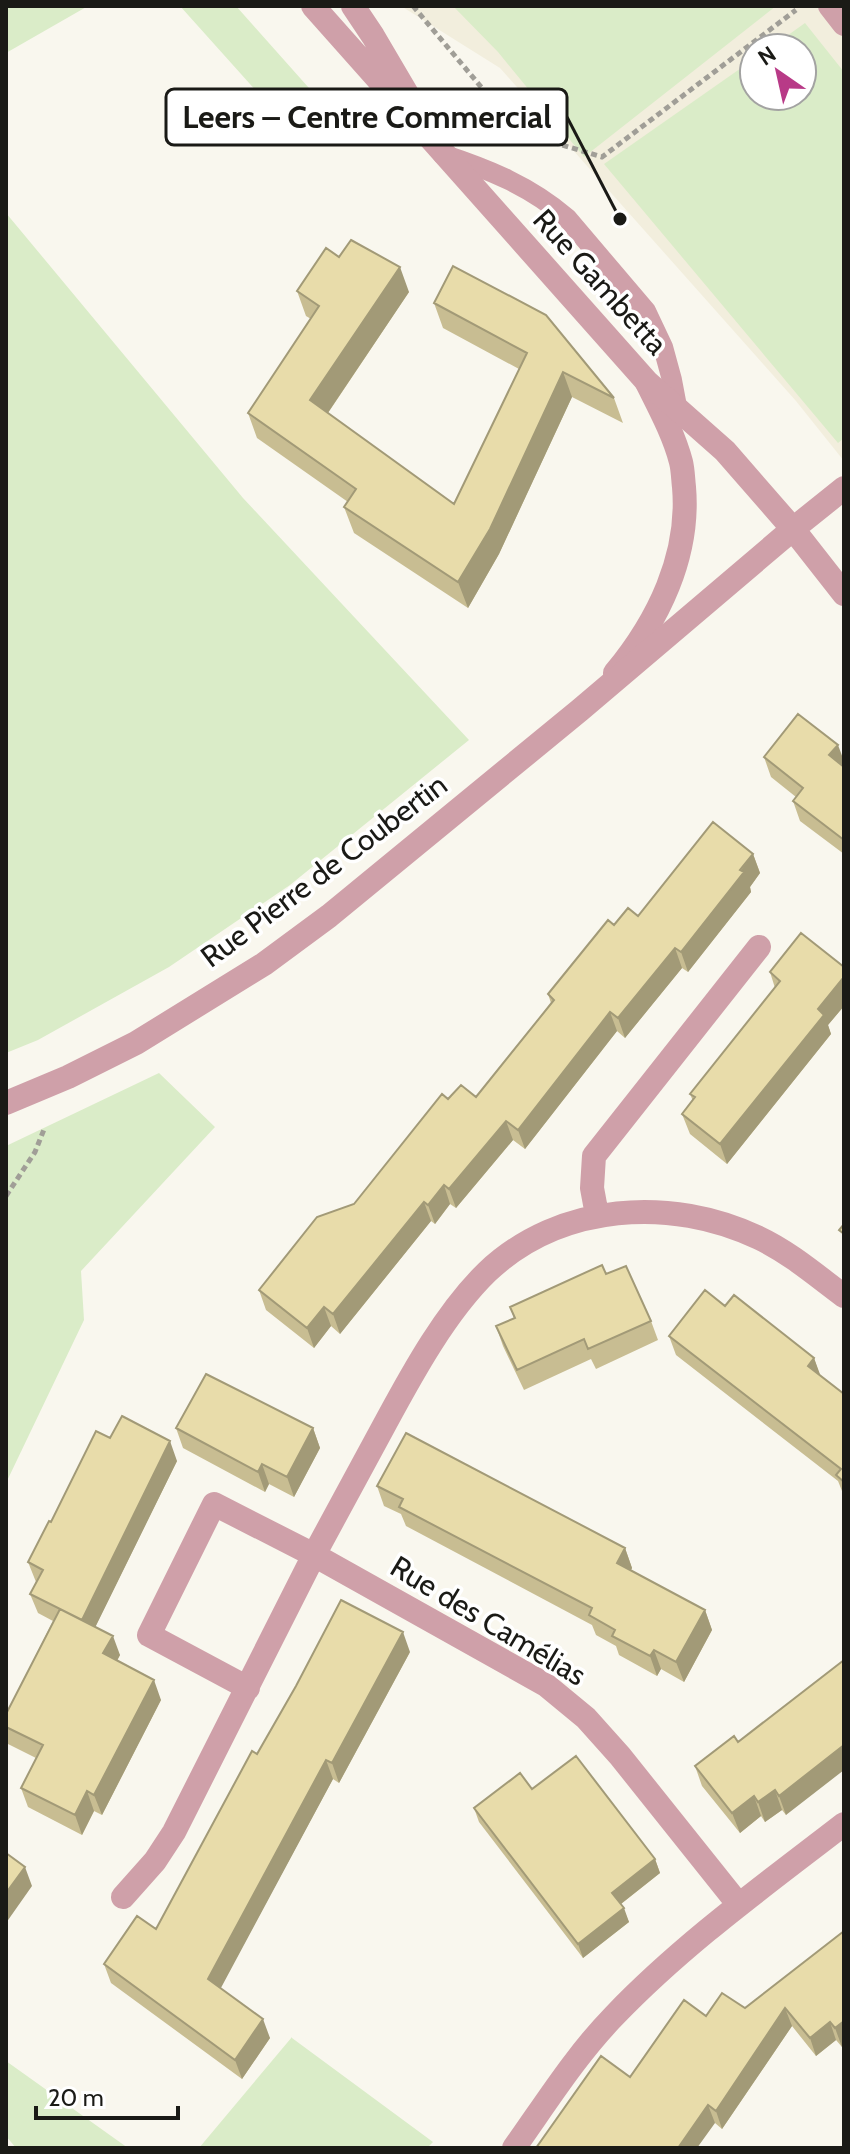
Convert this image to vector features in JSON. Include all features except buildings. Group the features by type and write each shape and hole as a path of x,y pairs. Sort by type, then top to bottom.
{"street":[{"name":"Rue Gambetta","path":"313,6 647,382 725,451 844,594"},
{"path":"353,6 442,154"},
{"path":"830,6 844,24"},
{"name":"Rue Pierre de Coubertin","path":"580,710 630,655 672,577 682,542 686,508 682,465 647,382"},
{"name":"Rue Pierre de Coubertin","path":"6,1103 136,1043 264,964 329,916 844,488"},
{"path":"597,1215 592,1188 594,1156 759,947"},
{"path":"123,1897 155,1861 174,1832 314,1555 415,1368 450,1316 487,1272 527,1241 568,1222 597,1215 652,1211 713,1221 760,1238 844,1296"},
{"name":"Rue des Camélias","path":"248,1688 149,1635 214,1504 314,1555 546,1685 586,1718 620,1756 739,1905"},
{"path":"514,2148 582,2053 613,2016 739,1905 844,1824"}],"lane":[{"path":"442,154 515,182 554,206 646,311 663,347 679,409 682,465"}],"path":[{"path":"413,6 519,132 602,157 802,6"},
{"path":"6,1196 35,1152 50,1115 53,1083"}],"shaded area":[{"path":"401,6 844,6 844,461 796,401 500,68"}],"green space":[{"path":"6,6 88,6 6,53"},
{"path":"180,6 236,6 341,124 301,141"},
{"path":"453,6 776,6 743,32 738,32 738,36 584,157 498,52"},
{"path":"805,23 812,32 792,32"},
{"path":"818,39 844,72 844,438 838,443 604,164 738,70 738,112 818,112"},
{"path":"6,213 243,498 469,740 290,885 169,967 38,1040 6,1053"},
{"path":"159,1073 215,1127 81,1271 84,1320 6,1483 6,1146"},
{"path":"292,2037 433,2142 427,2148 199,2148"},
{"path":"6,2061 128,2148 16,2148 6,2136"}],"place":[{"name":"Leers – Centre Commercial","path":"620,219"}]}
